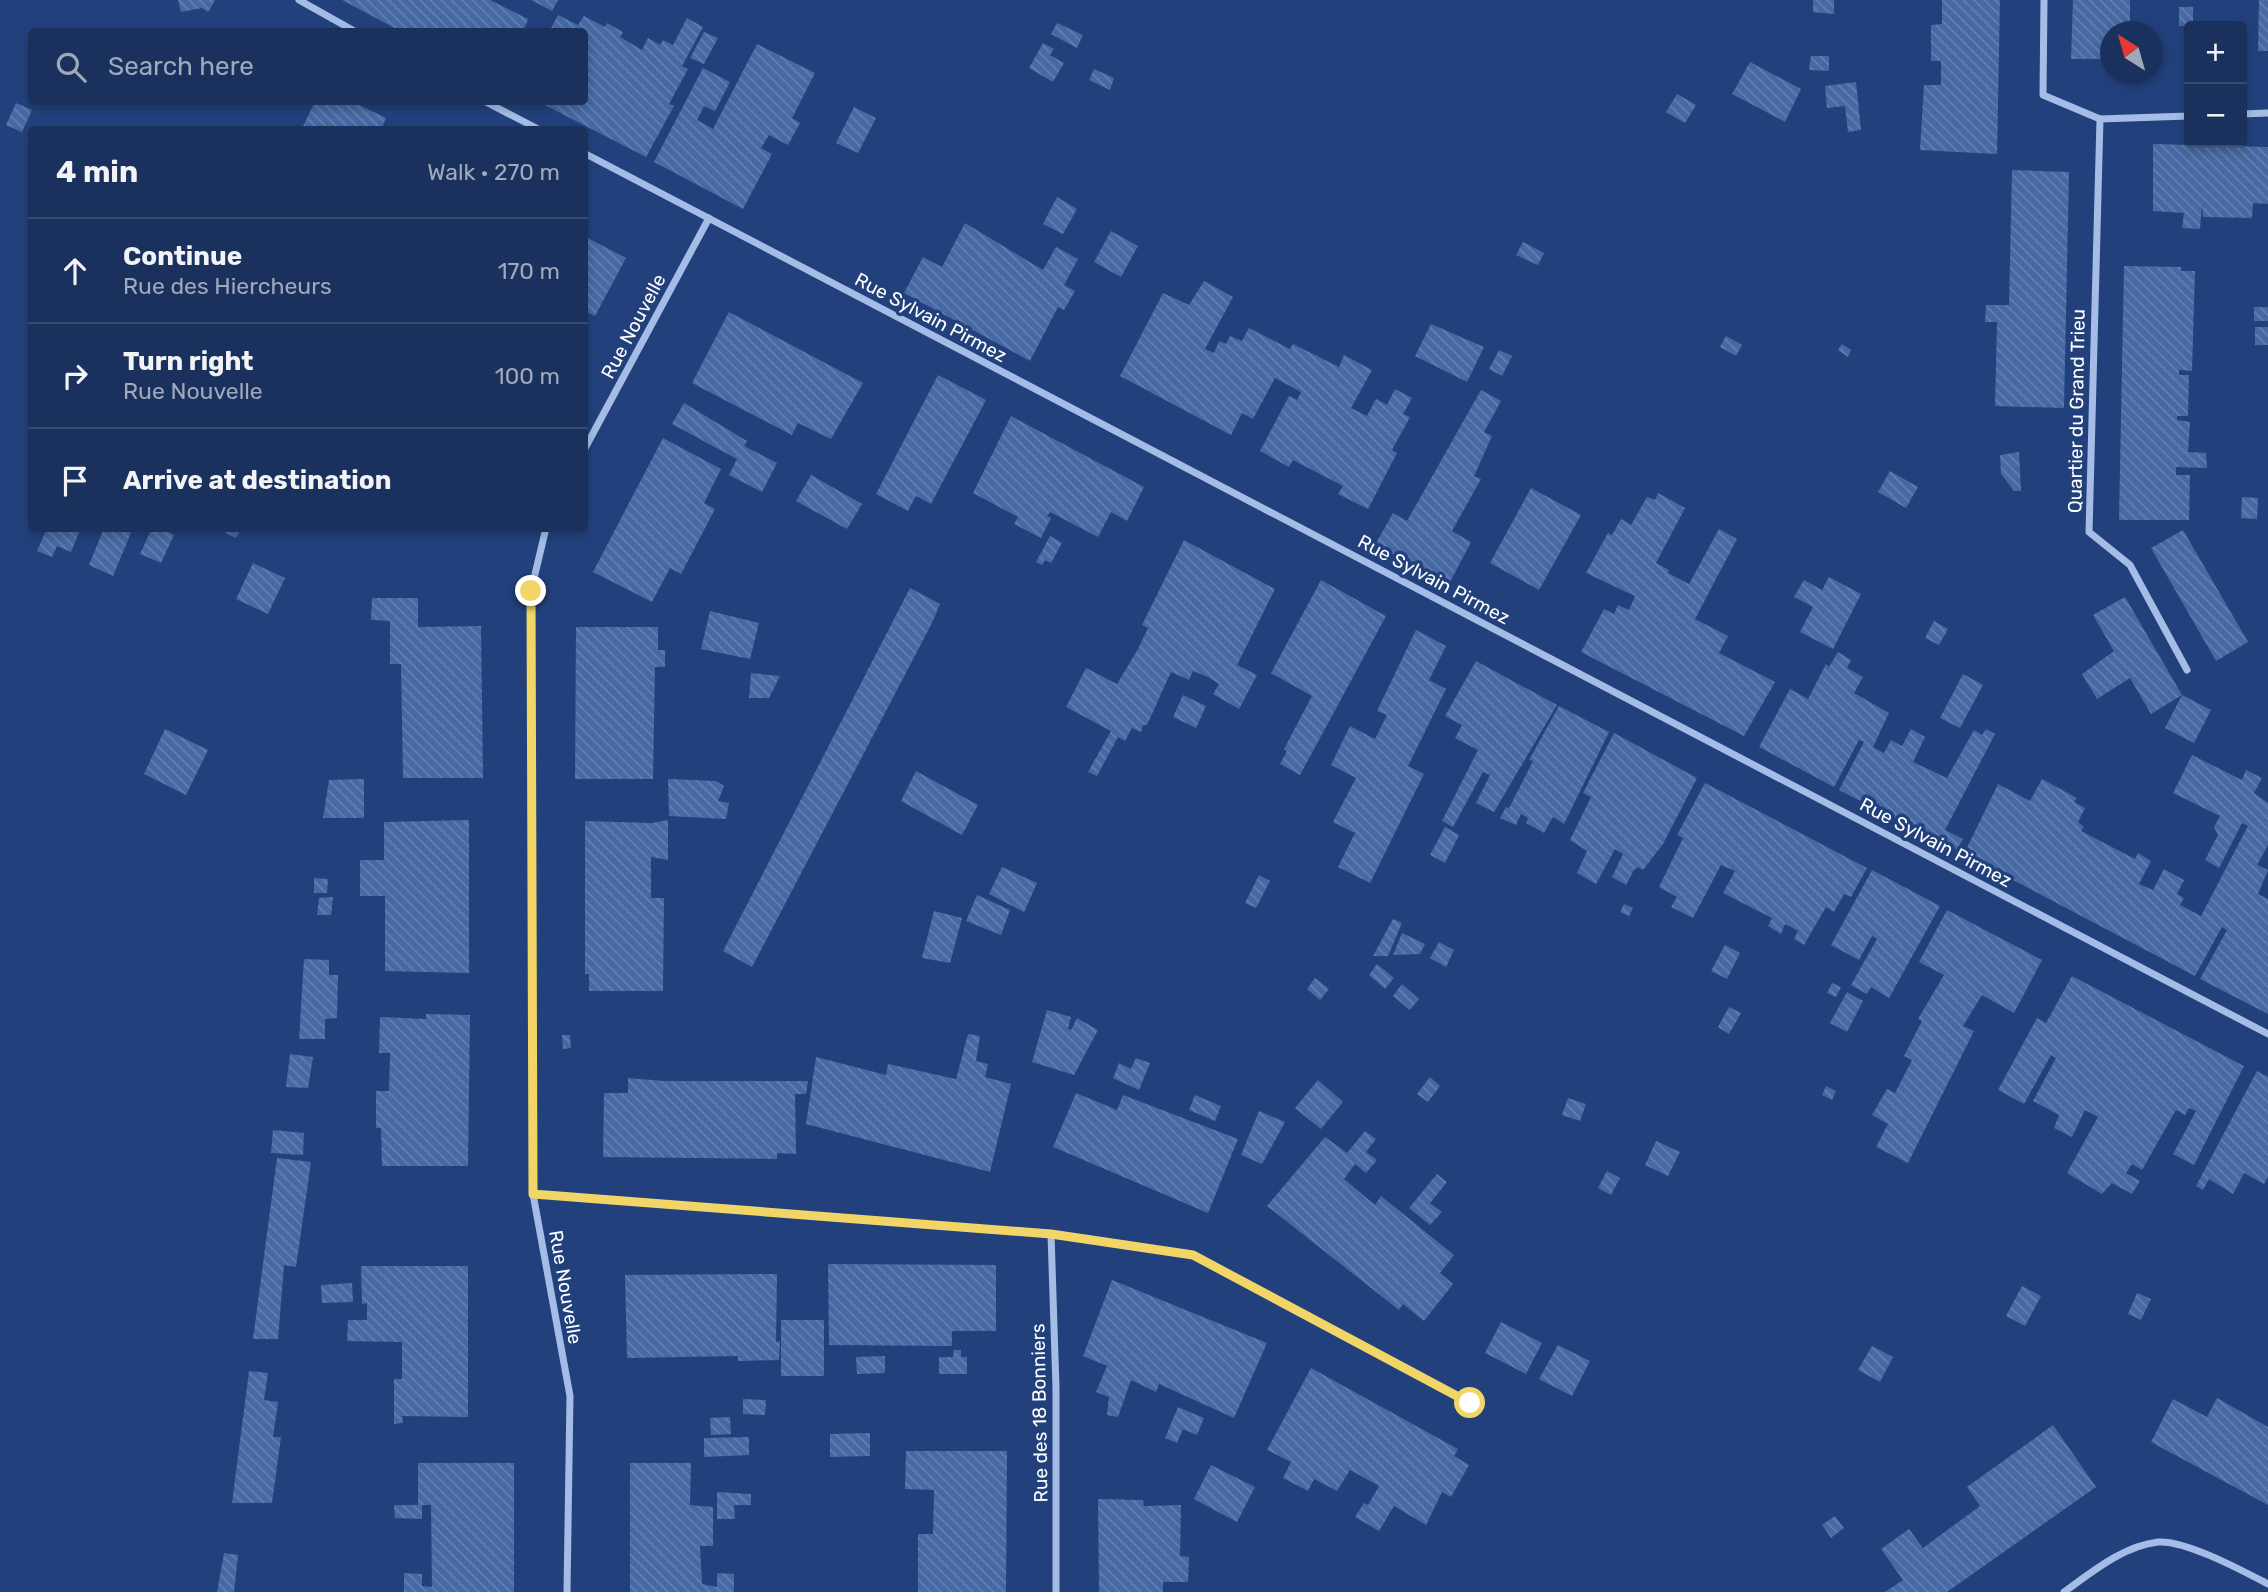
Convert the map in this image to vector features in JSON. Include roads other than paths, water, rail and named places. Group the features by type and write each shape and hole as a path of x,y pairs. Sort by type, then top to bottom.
{"street":[{"path":"299,0 348,28"},
{"path":"2044,0 2042,96 2100,119 2184,116"},
{"path":"492,105 532,126"},
{"path":"2247,114 2268,113"},
{"name":"Quartier du Grand Trieu","path":"2100,119 2089,532 2130,565 2187,670"},
{"name":"Rue Sylvain Pirmez","path":"588,155 2268,1034"},
{"name":"Rue Nouvelle","path":"588,443 709,218"},
{"name":"Rue Nouvelle","path":"545,532 531,591 533,1194 570,1396 567,1592"},
{"path":"533,1194 1051,1234 1193,1255 1470,1403"},
{"name":"Rue des 18 Bonniers","path":"1051,1234 1056,1388 1056,1592"},
{"path":"2064,1592 2112,1558 2159,1542 2211,1555 2268,1584"}]}
